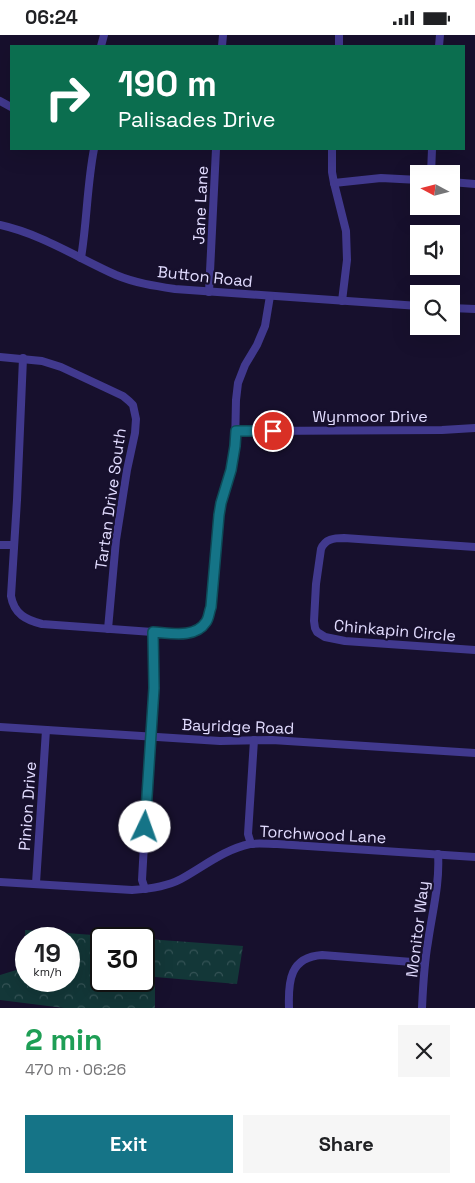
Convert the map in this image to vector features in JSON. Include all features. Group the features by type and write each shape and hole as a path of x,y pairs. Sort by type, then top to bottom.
{"street":[{"path":"81,258 89,173 94,150"},
{"name":"Jane Lane","path":"209,292 216,150"},
{"path":"332,150 332,172 346,231 347,260 342,301"},
{"path":"431,165 432,150"},
{"path":"334,183 381,179 410,180"},
{"path":"460,183 475,184"},
{"name":"Button Road","path":"0,225 12,227 37,237 117,275 154,286 209,292 410,305"},
{"path":"0,357 22,358 17,500 11,596 14,608 30,621 42,624 188,633 201,628 208,618 211,607 220,509 231,470 235,446 238,383 245,365 258,345 265,326 270,296"},
{"path":"460,308 475,309"},
{"name":"Tartan Drive South","path":"22,358 42,361 61,367 123,396 133,405 136,419 135,433 116,540 108,629"},
{"name":"Wynmoor Drive","path":"236,431 475,428"},
{"name":"Chinkapin Circle","path":"475,547 344,538 335,538 327,541 321,549 316,584 314,621 317,633 325,637 345,641 475,650"},
{"path":"0,545 14,545"},
{"path":"145,889 142,881 154,688 153,632"},
{"name":"Bayridge Road","path":"0,727 220,741 272,740 475,753"},
{"name":"Pinion Drive","path":"36,883 46,730"},
{"path":"251,844 248,834 254,740"},
{"name":"Torchwood Lane","path":"0,882 132,890 145,889 170,884 237,848 251,844 277,843 475,857"},
{"name":"Monitor Way","path":"422,1008 425,963 435,905 438,854"},
{"path":"289,1008 290,979 296,965 316,955 425,963"}],"green space":[{"path":"80,934 90,935 90,992 155,992 155,1008 64,1008 0,1000 0,975 15,970 15,992 80,992"},
{"path":"155,940 243,946 237,984 155,977"}],"route":[{"path":"145,827 154,688 153,632 188,633 201,628 208,618 211,607 219,515 231,470 236,431 273,431"}]}
